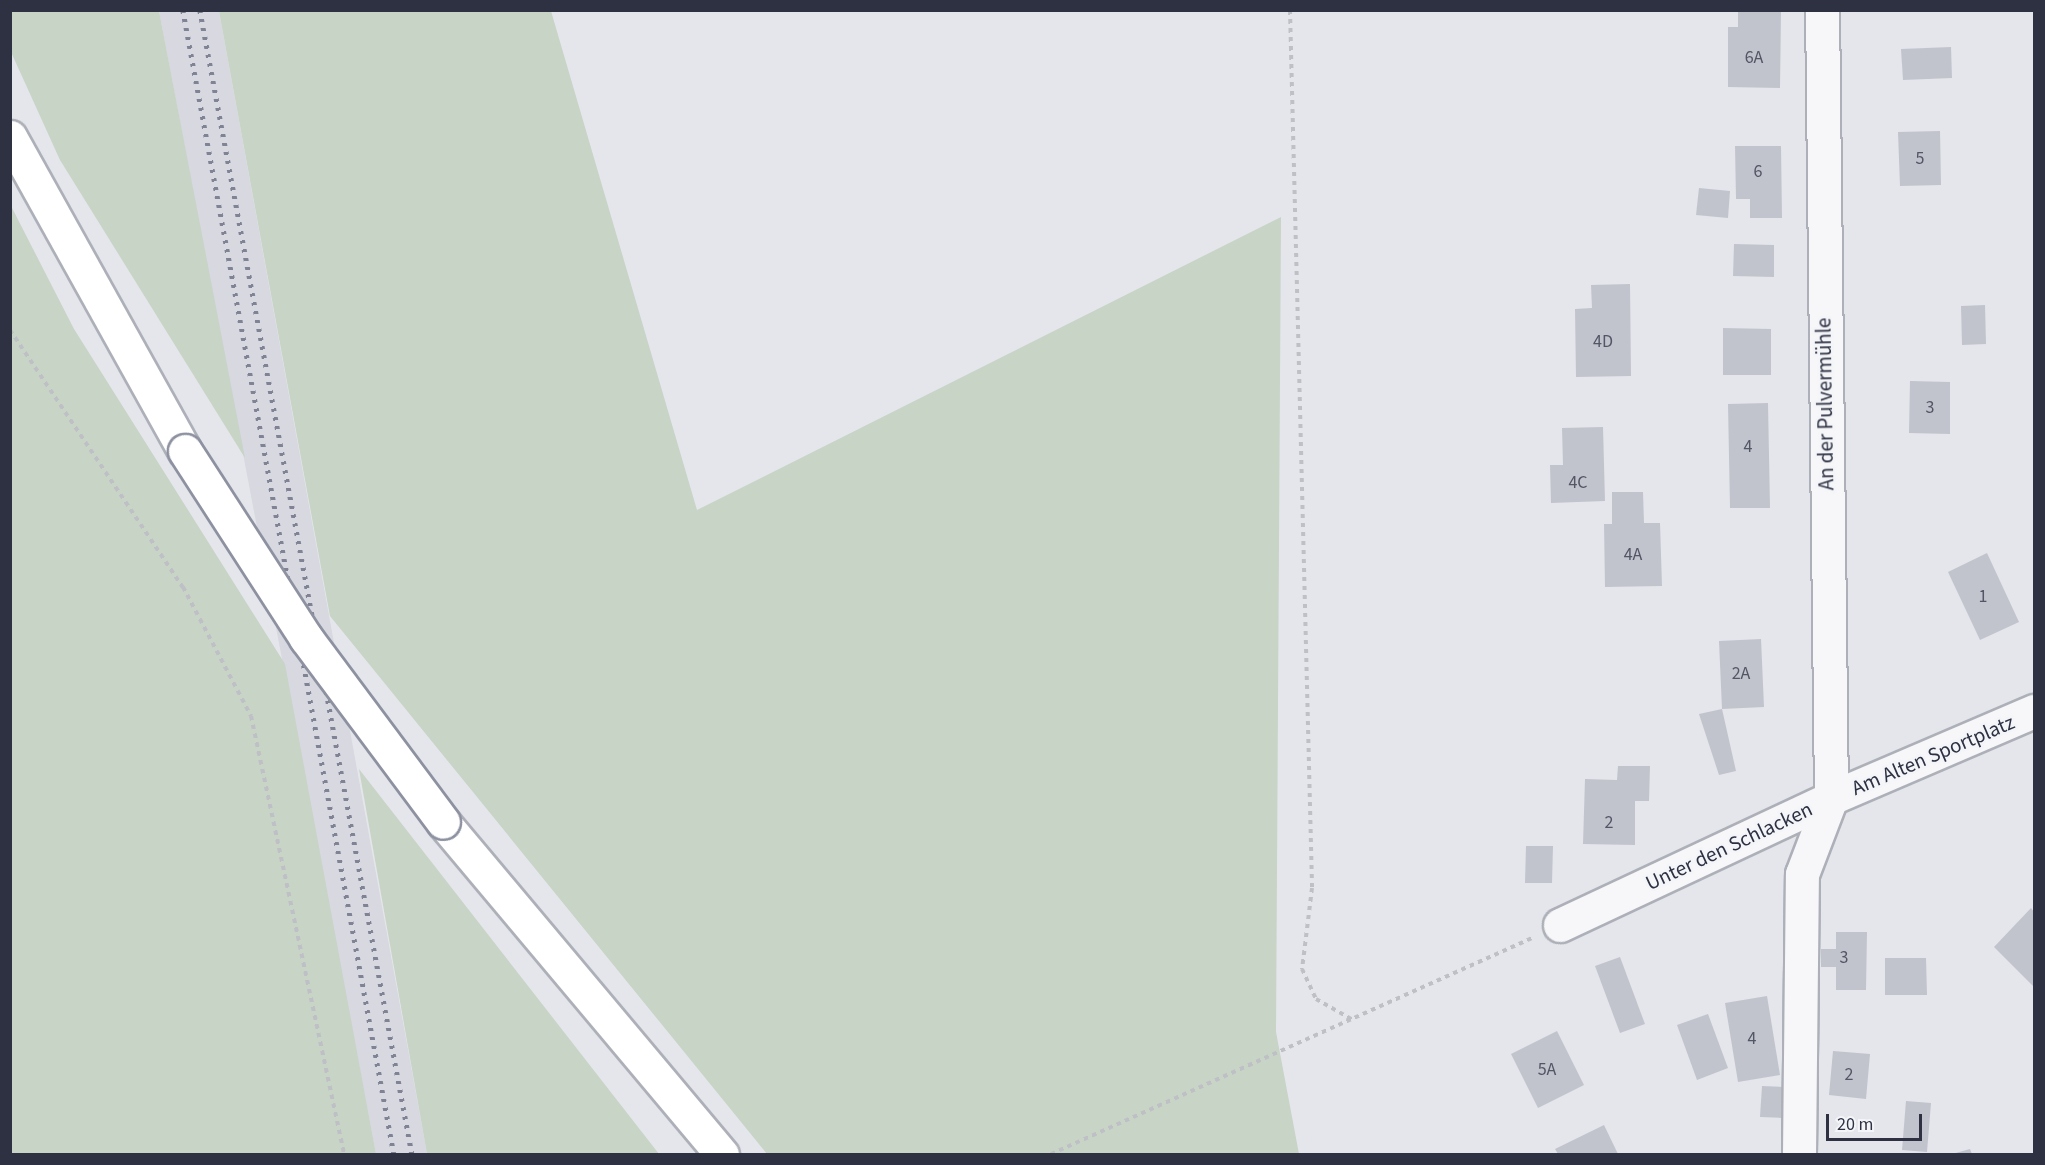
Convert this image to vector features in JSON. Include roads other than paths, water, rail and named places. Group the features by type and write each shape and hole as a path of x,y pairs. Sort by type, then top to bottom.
{"highway":[{"path":"10,136 185,452 306,638 443,822 722,1155"}],"street":[{"name":"An der Pulvermühle","path":"1822,10 1831,798"},
{"name":"Am Alten Sportplatz","path":"1831,798 2034,711"},
{"name":"Unter den Schlacken","path":"1560,925 1831,798"},
{"name":"Unter den Schlacken","path":"1799,1155 1802,874 1831,798"}],"railway":[{"path":"183,10 394,1154"},
{"path":"200,10 412,1154"}]}
